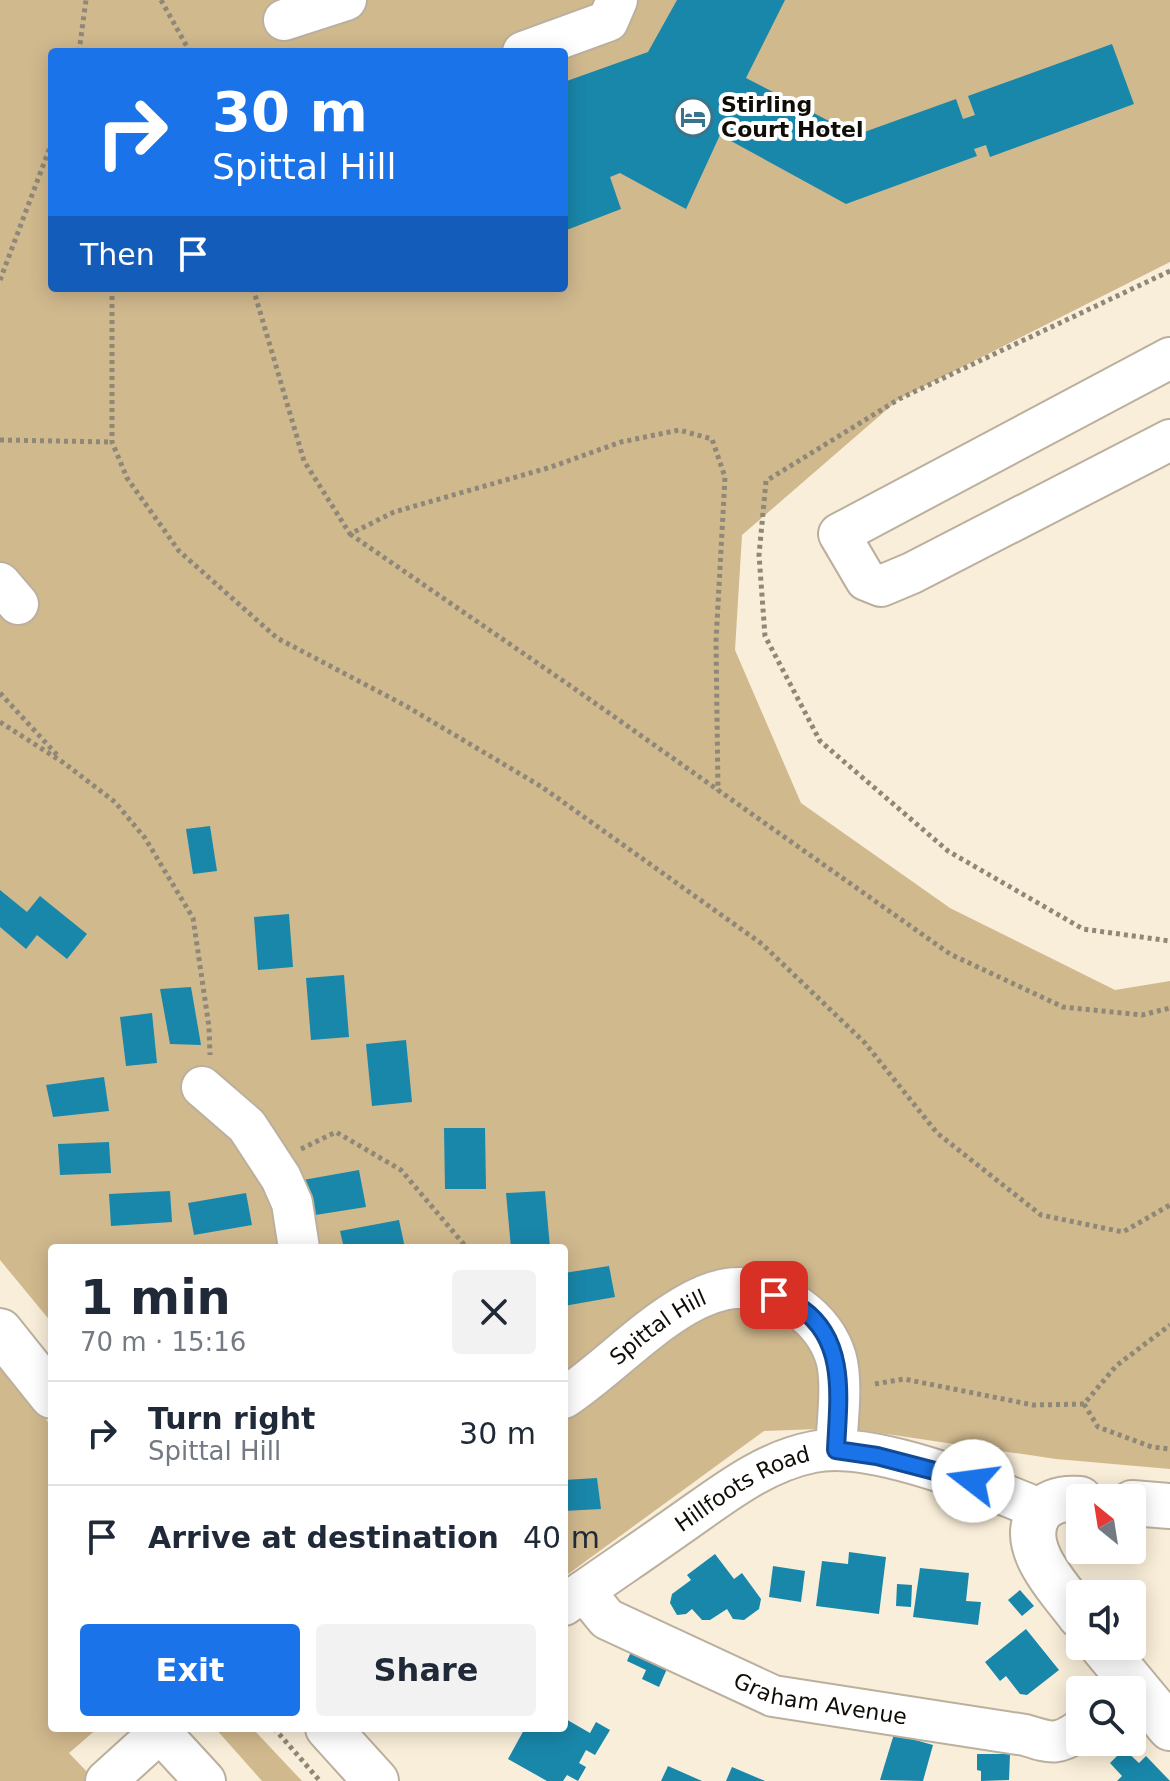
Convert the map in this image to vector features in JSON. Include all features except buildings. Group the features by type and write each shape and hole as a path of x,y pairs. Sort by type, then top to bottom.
{"main road":[{"path":"0,1331 48,1391"},
{"path":"1061,1504 1033,1524 1033,1545 1066,1595"},
{"path":"1146,1504 1170,1506"},
{"path":"1146,1703 1170,1728"},
{"path":"332,1732 376,1781"}],"street":[{"path":"285,24 346,0"},
{"path":"534,48 608,21 617,0"},
{"path":"1170,358 839,534 866,580 881,586 1170,440"},
{"path":"202,1087 247,1126 272,1165 292,1203 298,1244"},
{"name":"Spittal Hill","path":"568,1395 591,1380 649,1328 661,1324 685,1306 715,1292 738,1288 774,1295 803,1310 826,1335 837,1360 836,1450"},
{"name":"Hillfoots Road","path":"574,1598 754,1473 812,1452 836,1450 877,1456 1061,1504"},
{"name":"Graham Avenue","path":"574,1598 607,1619 773,1696 1025,1735 1052,1743 1066,1739"},
{"path":"106,1781 160,1732 205,1781"}],"path":[{"path":"80,48 86,0"},
{"path":"161,0 188,48"},
{"path":"0,280 48,153"},
{"path":"112,292 112,442 127,478 179,551 277,638 406,706 542,787 762,944 865,1043 937,1133 1041,1215 1123,1232 1170,1205"},
{"path":"254,292 304,461 350,534 950,954 1063,1007 1142,1015 1170,1008"},
{"path":"350,534 394,512 551,467 621,442 679,430 712,439 725,477 716,641 718,791"},
{"path":"0,440 112,442"},
{"path":"0,693 64,763"},
{"path":"0,722 64,763 115,802 145,838 193,918 209,1027 210,1065 202,1087"},
{"path":"272,1165 336,1132 401,1170 464,1244"},
{"path":"838,1383 867,1385 904,1379 1033,1405 1084,1404 1116,1366 1170,1325"},
{"path":"1084,1404 1098,1427 1152,1447 1170,1449"},
{"path":"277,1732 320,1781"}],"shaded area":[{"path":"0,0 1170,0 1170,262 899,399 742,535 735,650 801,803 950,908 1115,990 1170,981 1170,1469 1056,1459 846,1428 764,1431 568,1574 568,1244 48,1244 48,1318 0,1260"},
{"path":"0,1361 48,1422 48,1732 93,1732 69,1753 91,1776 84,1781 0,1781"},
{"path":"219,1732 256,1732 302,1781 262,1781"}],"place":[{"name":"Stirling Court Hotel","path":"693,117"}],"route":[{"path":"774,1295 803,1310 826,1335 837,1360 836,1450 877,1456 973,1481"}]}
